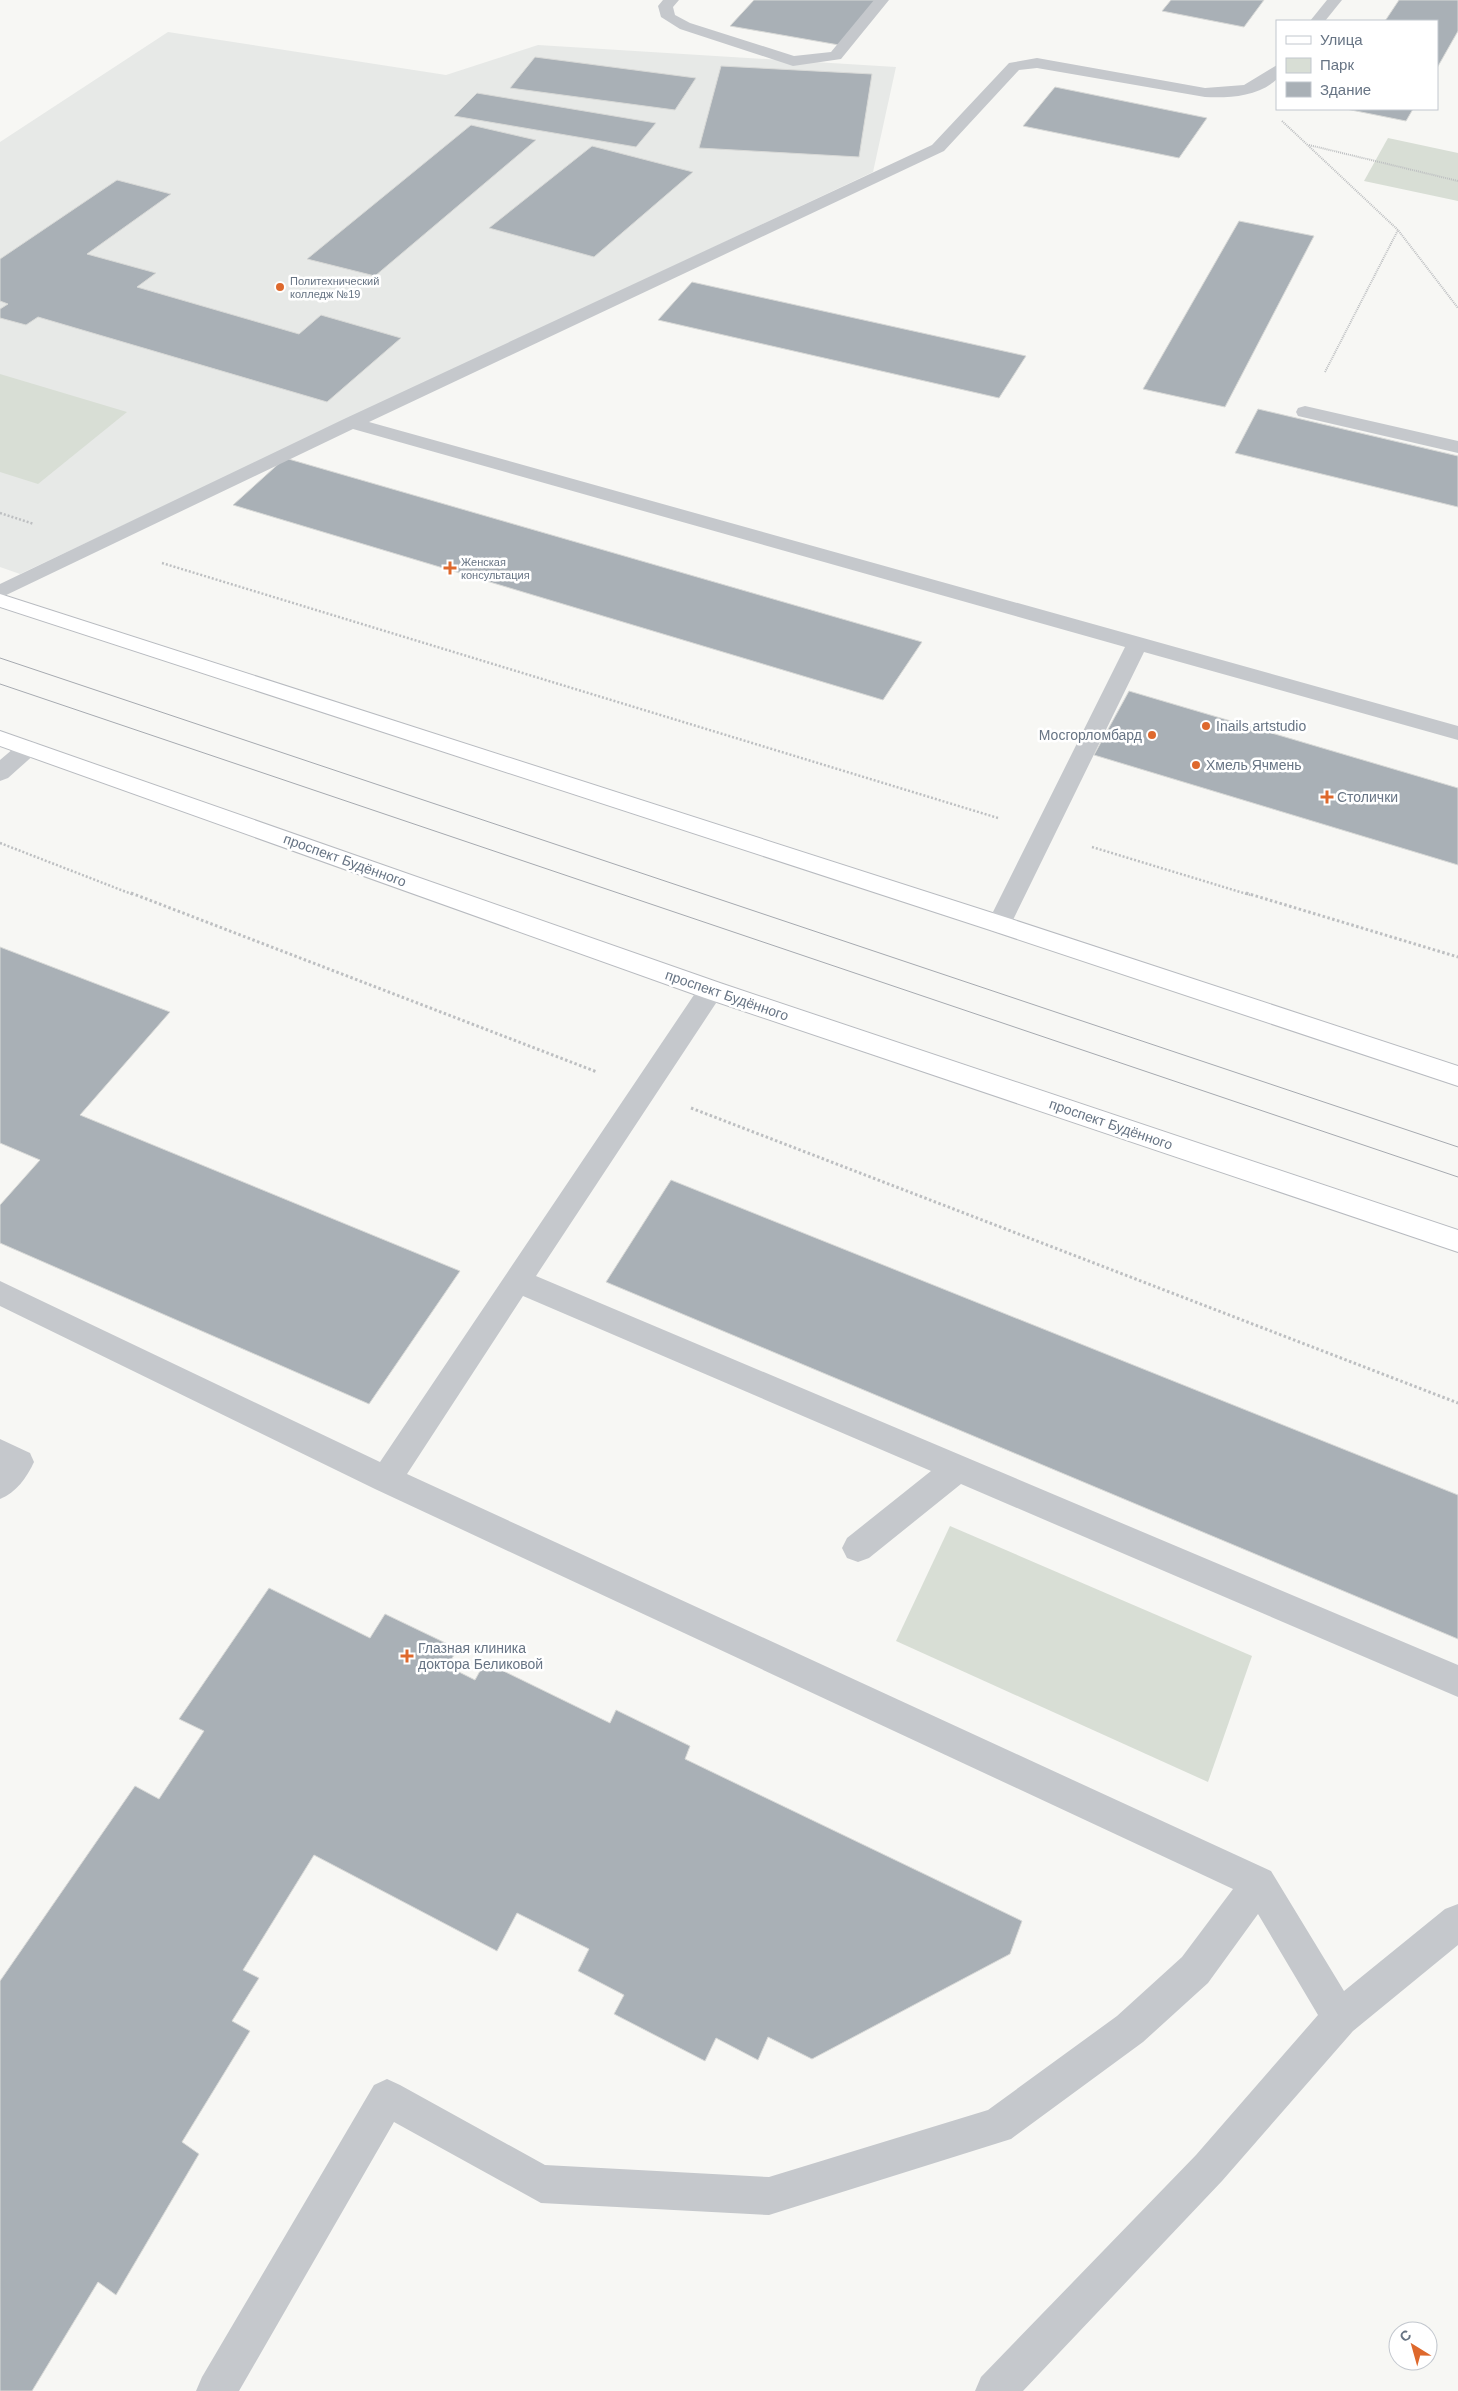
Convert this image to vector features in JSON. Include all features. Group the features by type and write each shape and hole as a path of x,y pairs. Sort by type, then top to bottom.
{"main road":[{"path":"0,600 999,924 1458,1076"},
{"name":"проспект Будённого","path":"0,738 711,990 1458,1240"}],"lane":[{"path":"672,0 665,6 668,17 685,26 793,61 836,56 882,0"},
{"path":"1318,20 1335,0"},
{"path":"0,592 351,423 938,148 1014,66 1037,63 1194,92 1219,94 1249,90 1268,81 1276,71"},
{"path":"1305,412 1458,447"},
{"path":"351,423 1458,733"},
{"path":"999,924 1138,642"},
{"path":"0,772 28,748"},
{"path":"386,1479 711,990"},
{"path":"518,1281 1458,1681"},
{"path":"0,1293 386,1479 1259,1883 1340,2018"},
{"path":"0,1452 19,1462 0,1485"},
{"path":"858,1548 958,1468"},
{"path":"216,2391 387,2098 541,2184 769,2196 998,2126 1130,2029 1195,1970 1259,1883"},
{"path":"995,2391 1209,2168 1340,2018 1458,1922"}],"path":[{"path":"1249,90 1398,230 1458,308"},
{"path":"1309,145 1458,181"},
{"path":"1305,412 1398,230"},
{"path":"0,513 1045,833 1458,957"},
{"path":"0,843 1458,1403"}],"shaded area":[{"name":"Политехнический колледж №19","path":"168,32 446,75 538,45 896,67 873,172 20,574 0,567 0,142"}],"green space":[{"path":"1388,138 1458,153 1458,201 1364,181"},
{"path":"0,374 127,412 38,484 0,472"},
{"path":"950,1526 1252,1656 1208,1782 896,1641"}],"building":[{"path":"754,0 878,0 839,45 730,26"},
{"path":"1171,0 1264,0 1244,27 1162,11"},
{"path":"1399,0 1458,0 1458,31 1438,66 1438,20 1386,20"},
{"path":"535,57 696,78 675,110 510,88"},
{"path":"721,66 872,74 859,157 699,148"},
{"path":"1055,87 1207,118 1179,158 1023,126"},
{"path":"477,93 656,123 636,147 454,116"},
{"path":"1351,110 1412,110 1406,121"},
{"path":"471,125 536,140 375,276 307,259"},
{"path":"592,146 693,172 594,257 489,228"},
{"path":"117,180 171,194 87,254 156,273 137,287 299,334 321,315 401,338 327,402 38,317 26,325 0,318 0,309 8,304 0,301 0,259"},
{"path":"1239,221 1314,236 1225,407 1143,389"},
{"path":"692,282 1026,356 999,398 658,320"},
{"path":"1258,409 1458,456 1458,507 1235,453"},
{"path":"285,458 922,642 883,700 233,505"},
{"path":"1129,691 1458,788 1458,865 1094,755"},
{"path":"0,947 170,1012 80,1115 460,1271 369,1404 0,1243 0,1205 40,1160 0,1143"},
{"path":"671,1180 1458,1495 1458,1639 606,1282"},
{"path":"269,1588 370,1638 385,1614 458,1649 447,1666 475,1680 485,1662 610,1723 616,1710 690,1746 685,1759 1022,1921 1010,1954 812,2059 768,2037 758,2060 716,2038 705,2061 614,2014 624,1995 578,1971 589,1949 517,1913 497,1951 314,1855 243,1970 259,1978 232,2021 250,2031 182,2142 199,2154 116,2295 98,2282 32,2391 0,2391 0,1981 135,1786 159,1799 204,1731 179,1719"}],"tram line":[{"path":"0,658 1458,1147"},
{"path":"0,684 1458,1177"}],"place":[{"name":"Политехнический колледж №19","path":"280,287"},
{"name":"Женская консультация","path":"450,568"},
{"name":"Inails artstudio","path":"1206,726"},
{"name":"Мосгорломбард","path":"1152,735"},
{"name":"Хмель Ячмень","path":"1196,765"},
{"name":"Столички","path":"1327,797"},
{"name":"Глазная клиника доктора Беликовой","path":"407,1656"}]}
